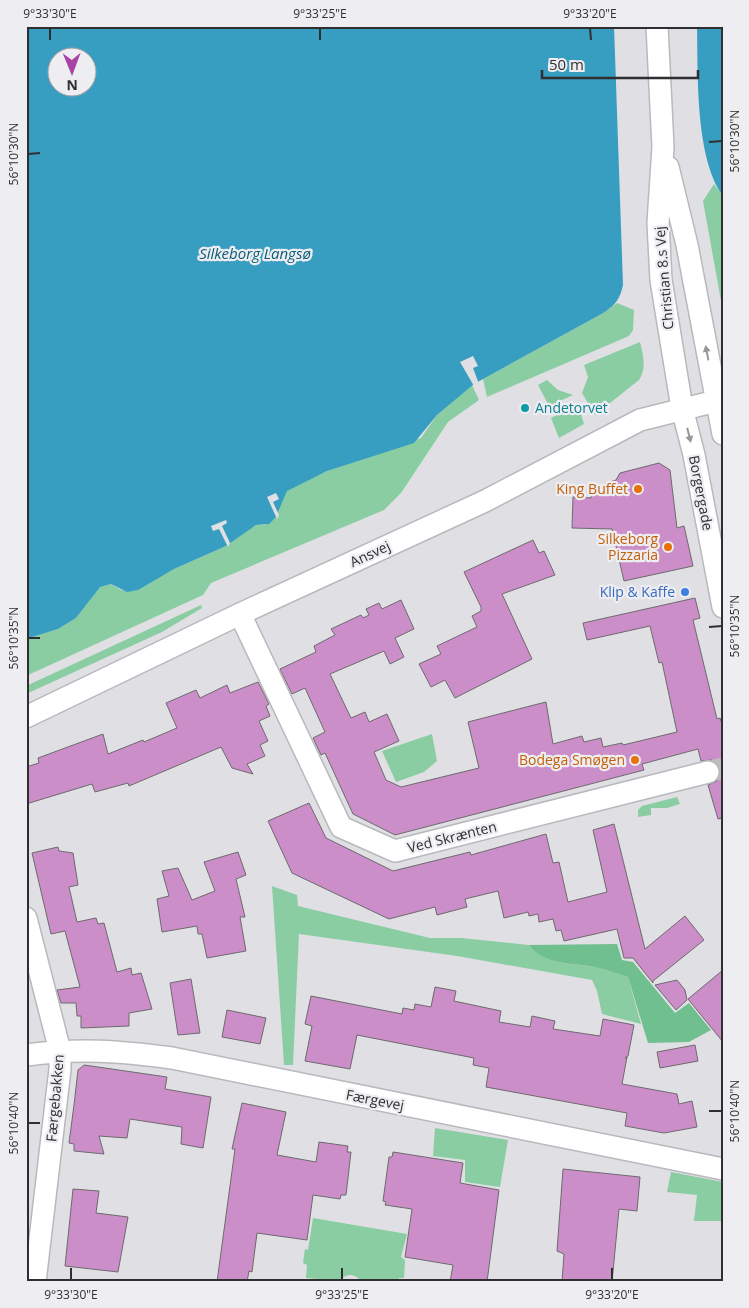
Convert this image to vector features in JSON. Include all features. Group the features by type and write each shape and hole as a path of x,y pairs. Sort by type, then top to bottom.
{"street":[{"name":"Christian 8.s Vej","path":"657,26 663,147 658,223 661,280 682,408"},
{"name":"Christian 8.s Vej","path":"663,147 687,245 716,401"},
{"name":"Ansvej","path":"26,717 240,614 485,501 640,420 716,401"},
{"path":"716,401 723,434"},
{"name":"Borgergade","path":"682,408 694,456 723,607"},
{"name":"Ved Skrænten","path":"240,614 341,828 395,851 708,772"},
{"name":"Færgebakken","path":"26,918 60,1051 60,1069 35,1282"},
{"name":"Færgevej","path":"26,1055 60,1051 117,1050 172,1058 723,1169"}],"green space":[{"path":"714,184 723,196 723,312 703,201"},
{"path":"617,303 634,310 633,330 629,336 487,397 483,379 605,312"},
{"path":"640,342 644,366 639,380 595,415 582,393 588,377 584,365"},
{"path":"547,380 558,390 573,395 549,406 538,385"},
{"path":"472,385 479,400 448,422 401,493 384,510 211,583 203,595 26,676 26,639 58,629 76,618 99,587 111,584 121,590 134,591 174,569 226,546 250,528 257,525 265,525 276,517 287,490 327,471 421,438 437,415"},
{"path":"578,404 584,424 559,438 551,418"},
{"path":"201,605 202,608 162,632 26,694 26,686"},
{"path":"432,734 437,761 424,772 396,782 382,751"},
{"path":"677,797 680,804 667,808 651,808 651,815 638,817 638,810 642,806"},
{"path":"272,886 297,895 298,906 430,938 461,938 529,945 542,957 550,960 585,965 628,977 641,1024 602,1014 597,991 592,980 457,956 299,934 293,1065 284,1065"},
{"path":"617,944 622,960 633,962 675,1013 689,1003 711,1030 689,1042 648,1043 628,977 585,965 550,960 535,952 529,945"},
{"path":"435,1128 508,1140 500,1187 465,1182 465,1160 433,1156"},
{"path":"671,1172 723,1182 723,1221 694,1221 697,1195 667,1192"},
{"path":"313,1218 407,1234 401,1257 405,1260 404,1278 399,1278 398,1282 368,1282 351,1275 338,1281 306,1278 307,1265 303,1263 305,1249 308,1250"}],"water":[{"name":"Silkeborg Langsø","path":"26,26 614,26 623,285 615,304 605,312 474,384 437,415 414,443 327,471 287,491 276,517 269,524 256,525 226,546 174,569 138,590 127,592 111,584 100,587 76,618 58,629 26,639"},
{"path":"697,26 723,26 723,196 714,180 707,160 703,138 698,91"}],"pier":[{"path":"473,356 478,366 473,368 479,384 474,386 460,362"},
{"path":"276,493 279,499 273,502 279,515 277,519 267,497"},
{"path":"226,520 227,523 222,526 230,543 228,547 219,529 213,531 211,526"}],"building":[{"path":"659,463 670,470 677,528 684,526 693,566 624,581 612,529 572,528 573,497 591,498 591,490 606,486 605,484 616,480 620,473"},
{"path":"533,540 539,553 544,551 555,575 502,594 532,659 455,698 445,680 431,687 419,664 441,654 437,646 477,627 472,616 481,611 481,607 464,572"},
{"path":"695,598 700,618 693,620 717,719 720,718 723,727 723,818 718,819 708,785 717,781 720,768 712,760 701,761 698,749 642,764 644,770 395,835 353,814 325,753 321,755 313,738 325,732 305,688 292,694 280,669 316,652 314,646 335,635 331,629 361,615 363,618 369,615 366,609 379,603 382,609 401,600 414,629 395,638 404,657 390,664 384,651 330,674 351,718 365,712 369,722 387,714 399,741 374,752 386,780 401,787 479,768 468,722 546,702 553,744 582,736 584,742 601,738 603,747 622,743 623,745 677,732 662,662 659,663 650,626 587,640 583,623"},
{"path":"258,682 269,704 266,706 270,716 259,721 268,741 260,745 265,756 247,764 253,774 232,768 221,747 129,786 128,783 95,792 92,784 26,804 26,767 39,763 38,758 103,734 108,754 143,740 144,742 177,728 166,703 196,690 200,698 227,685 230,693"},
{"path":"309,803 326,838 393,871 470,852 471,855 546,834 553,863 559,862 568,902 607,892 593,830 614,824 645,949 685,916 704,940 653,981 653,983 633,958 624,958 617,929 564,941 561,930 556,931 553,919 539,922 538,914 529,916 528,912 504,918 498,891 465,899 467,907 437,915 435,907 389,919 292,873 268,821"},
{"path":"58,847 59,851 73,853 78,885 69,887 77,922 96,918 98,924 104,923 117,972 131,968 132,975 141,973 152,1009 129,1013 129,1026 81,1028 81,1016 77,1016 76,1003 61,1003 57,990 80,987 65,931 51,934 32,853"},
{"path":"238,852 246,875 236,879 245,917 240,917 246,951 207,958 202,934 198,934 197,926 162,932 157,899 169,896 162,871 178,868 192,900 215,891 204,862"},
{"path":"723,970 723,1042 688,999"},
{"path":"191,979 200,1033 178,1035 170,983"},
{"path":"677,980 685,990 687,1000 676,1010 655,985"},
{"path":"435,987 456,991 454,1001 501,1011 499,1022 530,1027 532,1016 555,1021 553,1029 600,1036 603,1019 634,1025 628,1056 625,1058 627,1057 622,1084 677,1094 679,1104 692,1101 697,1127 664,1133 625,1126 627,1113 486,1087 489,1068 473,1065 474,1058 357,1035 350,1069 305,1061 312,1026 305,1024 311,996 402,1014 403,1008 414,1010 415,1004 431,1007"},
{"path":"227,1010 266,1018 260,1044 222,1037"},
{"path":"695,1045 698,1061 660,1068 657,1052"},
{"path":"84,1065 167,1077 165,1089 211,1097 203,1148 181,1144 182,1127 130,1119 127,1138 99,1136 104,1154 74,1151 74,1144 69,1143 78,1070"},
{"path":"242,1103 286,1112 277,1155 316,1162 319,1142 348,1146 347,1152 351,1152 346,1195 341,1195 340,1199 313,1195 307,1240 257,1233 252,1272 249,1271 247,1282 217,1282 235,1149 232,1149"},
{"path":"393,1152 463,1163 460,1183 499,1190 487,1282 450,1282 453,1265 405,1257 412,1209 385,1205 386,1202 383,1201 389,1157 392,1157"},
{"path":"563,1169 640,1177 637,1211 619,1209 612,1282 562,1282 564,1254 557,1251"},
{"path":"73,1189 99,1191 96,1213 128,1217 118,1272 65,1266"}],"tunnel":[{"path":"708,772 723,768"}],"place":[{"name":"Andetorvet","path":"525,408"},
{"name":"King Buffet","path":"638,489"},
{"name":"Silkeborg Pizzaria","path":"668,547"},
{"name":"Klip & Kaffe","path":"685,592"},
{"name":"Bodega Smøgen","path":"635,760"}]}
